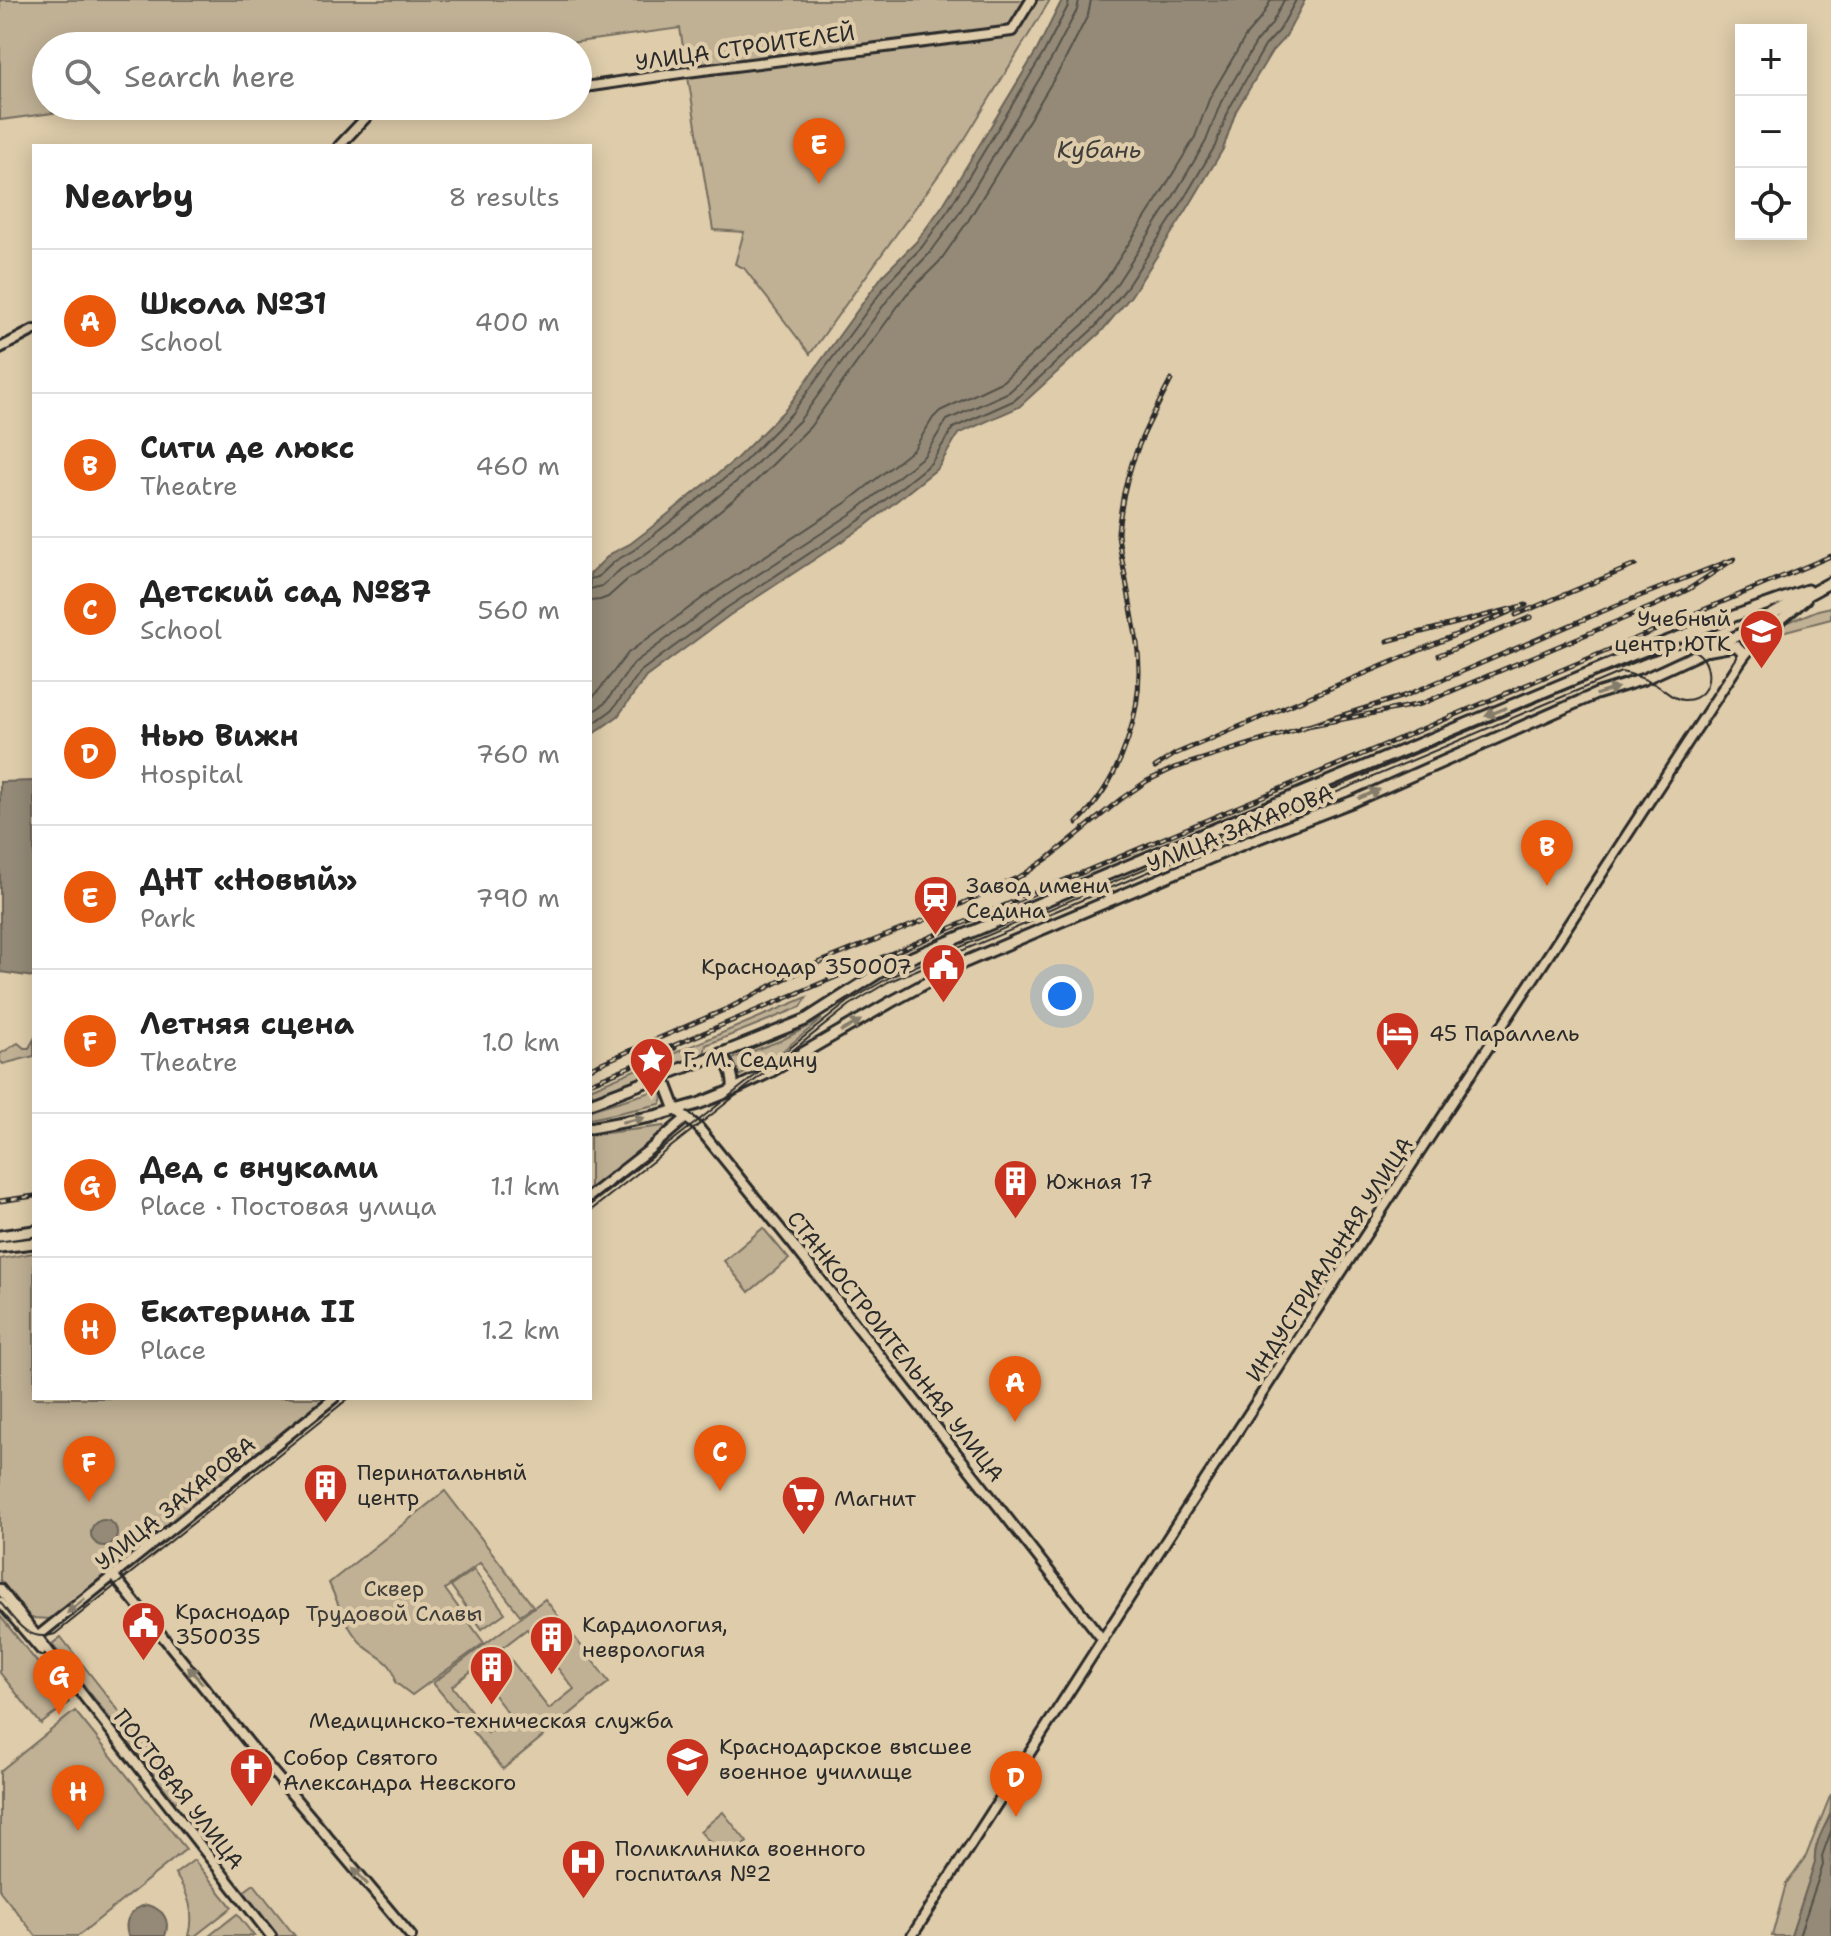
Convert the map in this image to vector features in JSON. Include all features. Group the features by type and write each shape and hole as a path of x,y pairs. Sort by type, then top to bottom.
{"main road":[{"name":"УЛИЦА ЗАХАРОВА","path":"592,1102 805,1020 880,972 903,961 1436,737 1632,655 1827,584"},
{"name":"УЛИЦА ЗАХАРОВА","path":"592,1128 655,1116 698,1104 733,1089 770,1072 965,962 1243,844 1354,801 1596,694 1644,679 1741,634 1827,584"},
{"path":"1734,616 1742,623 1741,634"},
{"path":"720,1054 732,1073 733,1089"},
{"name":"СТАНКОСТРОИТЕЛЬНАЯ УЛИЦА","path":"663,1076 676,1110"},
{"path":"0,1233 32,1228"},
{"path":"0,1248 32,1243"}],"street":[{"name":"УЛИЦА СТРОИТЕЛЕЙ","path":"592,86 1012,31 1031,0"},
{"path":"341,144 364,120"},
{"path":"0,348 32,331"},
{"name":"ИНДУСТРИАЛЬНАЯ УЛИЦА","path":"912,1936 1178,1522 1742,659 1758,639 1827,584"},
{"path":"1751,610 1762,620 1763,629 1758,639"},
{"path":"1707,651 1736,646 1742,652 1742,659"},
{"name":"СТАНКОСТРОИТЕЛЬНАЯ УЛИЦА","path":"676,1110 698,1127 791,1242 1103,1640"},
{"path":"592,1194 685,1119"},
{"name":"УЛИЦА ЗАХАРОВА","path":"38,1636 332,1400"},
{"path":"113,1575 411,1936"},
{"name":"ПОСТОВАЯ УЛИЦА","path":"0,1589 269,1936"},
{"name":"ПОСТОВАЯ УЛИЦА","path":"0,1602 269,1936"}],"green space":[{"path":"0,0 1050,0 966,137 810,354 744,268 735,264 744,232 713,230 680,28 592,40 592,32 32,32 32,116 0,120"},
{"path":"1831,607 1831,619 1778,633 1781,625"},
{"path":"807,997 801,1007 706,1045 704,1055 593,1095 592,1088"},
{"path":"822,1019 775,1057 739,1076 732,1059 782,1040"},
{"path":"18,1043 29,1048 32,1043 32,1057 3,1064 0,1061 0,1054"},
{"path":"658,1090 663,1096 660,1104 592,1119 592,1109"},
{"path":"664,1126 664,1131 592,1187 592,1135"},
{"path":"763,1228 789,1259 749,1292 724,1261"},
{"path":"32,1253 32,1400 325,1400 51,1619 31,1618 0,1580 0,1259"},
{"name":"Сквер Трудовой Славы","path":"445,1491 533,1606 520,1615 480,1563 445,1589 484,1643 412,1695 395,1682 389,1665 357,1638 343,1616 329,1583"},
{"path":"474,1570 505,1613 482,1629 451,1586"},
{"path":"545,1599 609,1682 503,1769 433,1683","holes":["527,1629 574,1689 549,1709 502,1648","474,1669 510,1716 488,1733 452,1686"]},
{"path":"0,1616 69,1702 41,1724 0,1673"},
{"path":"61,1637 185,1795 175,1802 52,1644"},
{"path":"75,1711 186,1849 78,1936 36,1936 0,1891 0,1771"},
{"path":"1831,1794 1830,1815 1818,1844 1791,1936 1772,1936 1786,1884 1806,1856"},
{"path":"723,1812 747,1842 725,1860 700,1831"},
{"path":"194,1860 232,1907 195,1936 189,1936 190,1904 175,1874"},
{"path":"254,1884 295,1936 278,1936 243,1892"},
{"path":"237,1914 254,1936 209,1936"}],"water":[{"name":"Кубань","path":"1062,0 1305,0 1286,36 1272,51 1236,111 1223,149 1186,211 1131,296 1101,332 1019,407 958,434 938,468 865,526 730,615 646,677 618,716 592,735 592,572 610,554 630,544 735,460 786,409 883,275 916,242 943,205 1037,50"},
{"path":"32,781 32,977 0,972 0,782"},
{"path":"104,1520 113,1524 117,1533 113,1542 104,1546 95,1542 91,1533 95,1524"},
{"path":"1831,1813 1831,1936 1791,1936 1815,1862 1817,1843"},
{"path":"147,1905 164,1916 167,1925 165,1936 128,1936 130,1916"}],"tram line":[{"path":"592,1203 848,1002 890,977 1596,677 1678,648 1691,649 1706,663 1707,683 1703,692 1695,698 1679,699 1648,681 1621,672 888,982 850,1005 592,1209"},
{"path":"0,1602 30,1633 55,1634 347,1400"}],"railway":[{"path":"1077,823 1093,805 1119,763 1134,716 1138,692 1137,643 1118,528 1134,458 1171,380"},
{"path":"663,1050 1831,556"},
{"path":"1734,559 1689,589 1656,605 1421,704 1309,726 1407,695 1734,559"},
{"path":"1516,615 1635,565"},
{"path":"1155,767 1175,754 1526,605 1387,641"},
{"path":"1439,655 1531,617"},
{"path":"592,1067 731,1007 818,963 942,913 1023,875 1121,799 1147,781 1174,768 1309,726"},
{"path":"1302,727 1309,726"},
{"path":"592,1082 675,1048"},
{"path":"0,1201 32,1196"}],"place":[{"name":"ДНТ «Новый»","path":"819,184"},
{"name":"Учебный центр ЮТК","path":"1762,670"},
{"name":"Сити де люкс","path":"1547,886"},
{"name":"Завод имени Седина","path":"935,937"},
{"name":"Краснодар 350007","path":"943,1005"},
{"name":"45 Параллель","path":"1398,1072"},
{"name":"Г. М. Седину","path":"652,1098"},
{"name":"Южная 17","path":"1015,1220"},
{"name":"Школа №31","path":"1015,1422"},
{"name":"Детский сад №87","path":"720,1491"},
{"name":"Летняя сцена","path":"89,1502"},
{"name":"Перинатальный центр","path":"326,1524"},
{"name":"Магнит","path":"803,1537"},
{"name":"Краснодар 350035","path":"144,1663"},
{"name":"Кардиология, неврология","path":"551,1676"},
{"name":"Медицинско-техническая служба","path":"491,1706"},
{"name":"Дед с внуками","path":"59,1715"},
{"name":"Краснодарское высшее военное училище","path":"688,1798"},
{"name":"Собор Святого Александра Невского","path":"252,1809"},
{"name":"Нью Вижн","path":"1016,1817"},
{"name":"Екатерина II","path":"78,1831"},
{"name":"Поликлиника военного госпиталя №2","path":"584,1900"}]}
